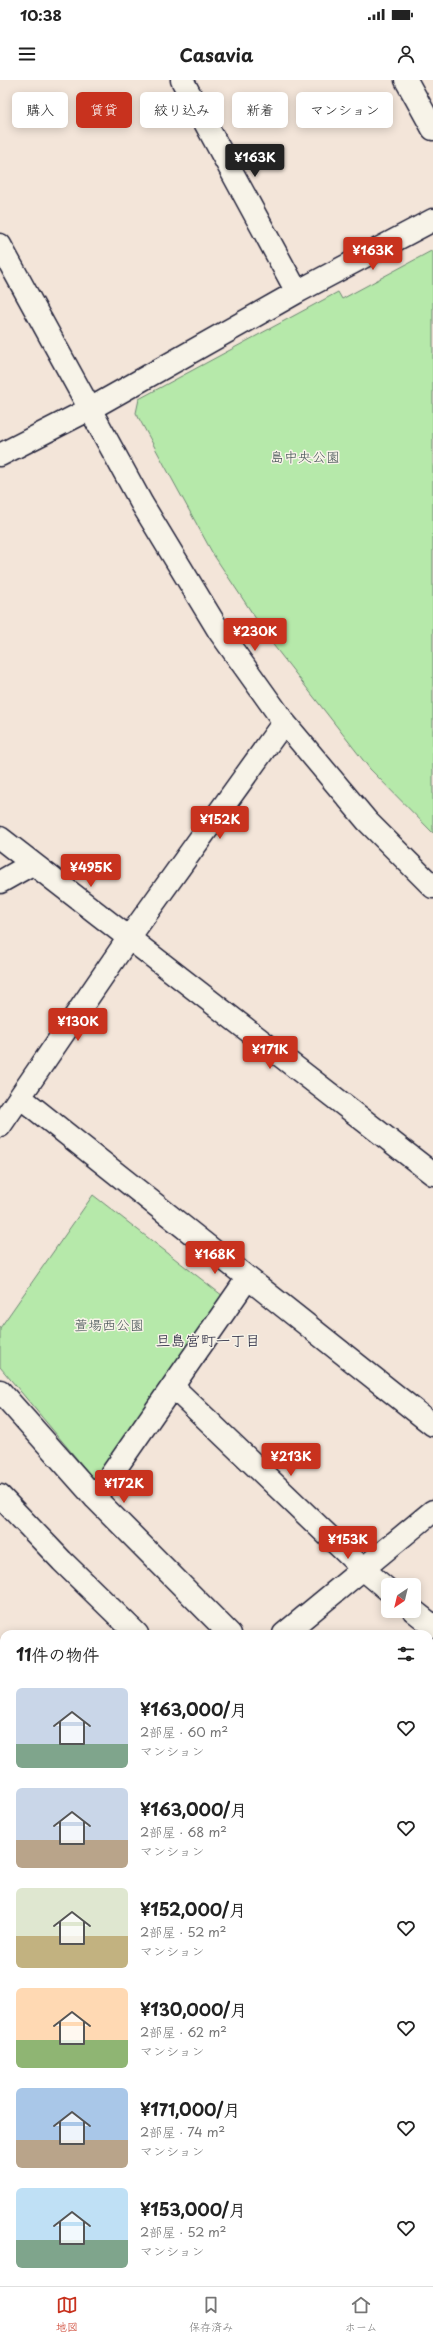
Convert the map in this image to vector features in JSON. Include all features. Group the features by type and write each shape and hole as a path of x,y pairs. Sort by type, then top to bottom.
{"street":[{"path":"182,80 297,292"},
{"path":"406,80 433,129"},
{"path":"0,455 90,409 297,292 433,220"},
{"path":"0,246 142,504 219,631 284,722 367,821 433,887"},
{"path":"0,1126 128,939 284,722"},
{"path":"0,838 128,939 433,1174"},
{"path":"0,882 32,864"},
{"path":"20,1096 247,1279 433,1426"},
{"path":"95,1498 173,1388 247,1279"},
{"path":"173,1388 363,1569 381,1584"},
{"path":"0,1390 95,1498 226,1630"},
{"path":"0,1496 62,1561 133,1630"},
{"path":"289,1630 433,1511"},
{"path":"421,1617 433,1626"}],"green space":[{"name":"島中央公園","path":"433,250 433,833 370,769 274,646 213,554 136,413 139,399 338,292 342,299"},
{"name":"萱場西公園","path":"93,1195 232,1303 98,1484 0,1367 0,1328"}],"district":[{"name":"旦島宮町一丁目","path":"208,1339"}]}
